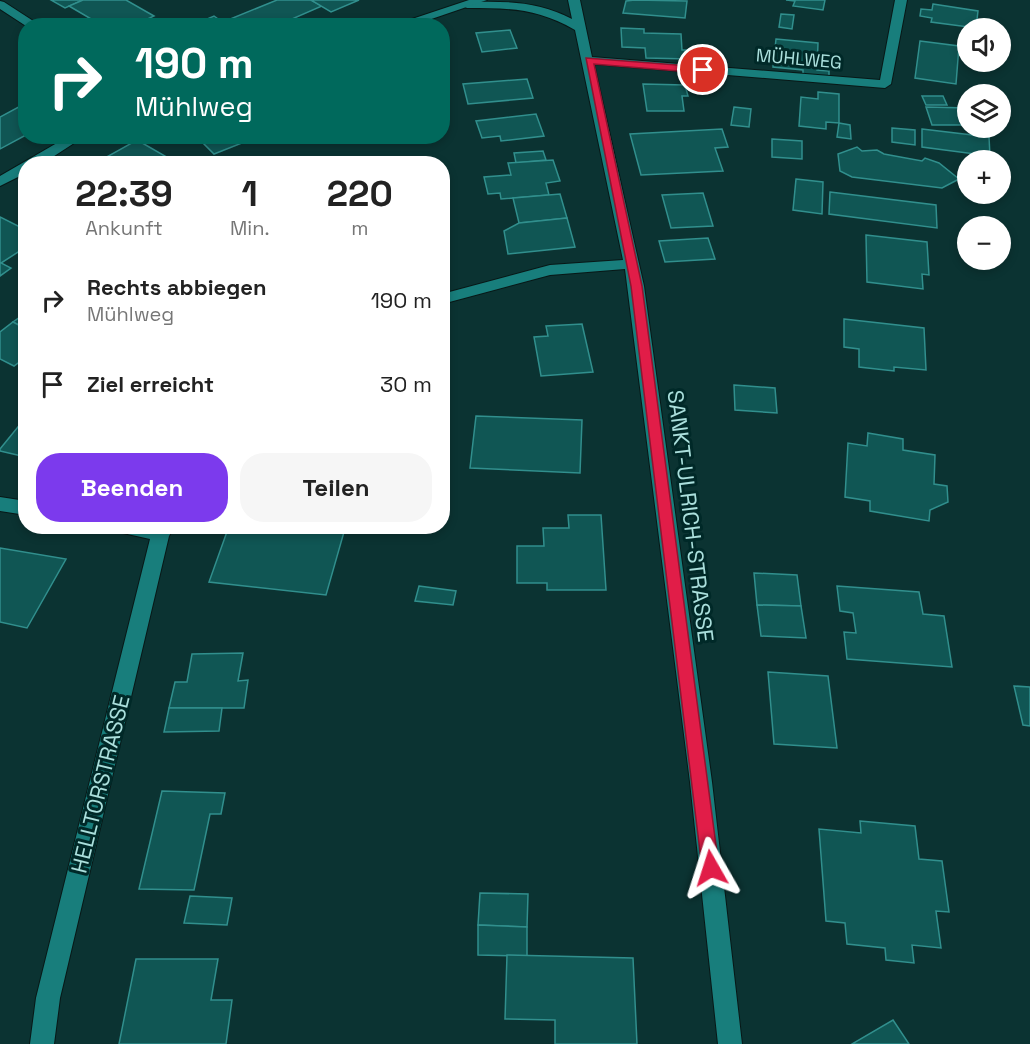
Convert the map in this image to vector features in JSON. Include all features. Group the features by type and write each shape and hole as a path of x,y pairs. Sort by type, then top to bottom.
{"street":[{"path":"424,18 481,0"},
{"name":"SANKT-ULRICH-STRASSE","path":"574,0 632,264 701,782 730,1044"},
{"name":"MÜHLWEG","path":"589,60 885,84 901,0"},
{"path":"0,4 22,18"},
{"path":"467,5 511,4 535,7 558,15 581,29"},
{"path":"45,156 66,144"},
{"path":"0,182 18,172"},
{"path":"450,297 550,270 632,264"},
{"path":"0,504 18,507"},
{"name":"HELLTORSTRASSE","path":"42,1044 48,998 162,534"}],"building":[{"path":"51,0 83,0 65,8"},
{"path":"83,0 126,0 154,16 150,18 89,18 69,6"},
{"path":"277,0 311,0 322,6 294,18 233,18"},
{"path":"311,0 359,0 331,12"},
{"path":"786,0 825,0 823,10 793,6 795,1"},
{"path":"626,1 687,1 685,18 623,13"},
{"path":"933,4 978,11 977,18 957,18 957,25 931,22 932,18 920,16 921,9 932,10"},
{"path":"781,14 794,15 792,29 779,27"},
{"path":"621,28 644,29 644,33 681,34 682,50 689,50 690,59 646,58 645,48 622,47"},
{"path":"510,30 517,48 482,52 476,33"},
{"path":"776,39 818,43 817,70 829,71 829,79 803,76 803,70 773,67"},
{"path":"920,41 957,46 956,84 915,78"},
{"path":"527,79 533,98 468,104 463,84"},
{"path":"643,84 685,85 688,96 682,96 684,111 647,111"},
{"path":"818,92 839,94 839,123 826,122 826,129 799,126 801,97 818,99"},
{"path":"922,96 943,96 947,105 926,105"},
{"path":"18,107 18,139 0,149 0,117"},
{"path":"734,107 751,109 749,127 731,125"},
{"path":"926,107 957,108 957,125 932,125"},
{"path":"536,114 544,136 501,141 500,136 482,138 476,121"},
{"path":"839,123 850,125 851,139 837,137"},
{"path":"892,128 915,130 915,145 892,142"},
{"path":"722,129 728,147 715,148 723,171 641,175 630,134"},
{"path":"922,129 957,133 957,138 989,138 990,150 957,152 922,147"},
{"path":"772,139 802,141 802,159 772,157"},
{"path":"130,144 144,144 165,156 108,156"},
{"path":"204,144 239,144 214,154"},
{"path":"857,147 862,151 877,150 884,154 922,161 925,158 939,163 957,177 957,180 942,188 852,177 840,171 838,154"},
{"path":"543,151 546,160 516,163 514,153"},
{"path":"553,160 560,181 546,183 549,195 501,199 500,193 488,194 484,177 511,175 508,163"},
{"path":"796,179 823,182 822,214 793,210"},
{"path":"830,192 936,205 937,228 829,214"},
{"path":"703,193 713,226 671,228 662,195"},
{"path":"560,194 567,218 519,223 513,198"},
{"path":"0,217 18,226 18,252 1,263 11,268 0,276"},
{"path":"567,218 575,247 508,254 504,231 519,223"},
{"path":"866,235 927,242 929,275 922,274 923,289 867,282"},
{"path":"708,238 715,259 665,262 659,241"},
{"path":"844,319 924,328 926,370 894,367 894,371 859,367 859,349 844,347"},
{"path":"13,322 18,325 18,363 14,366 0,359 0,332"},
{"path":"582,324 593,372 541,376 534,337 548,336 546,326"},
{"path":"734,385 775,388 777,413 735,410"},
{"path":"476,416 582,420 580,473 470,468"},
{"path":"18,427 18,455 0,451"},
{"path":"868,433 903,439 903,450 935,455 934,484 947,486 948,502 930,510 929,521 870,511 870,501 845,497 848,443 867,446"},
{"path":"568,515 601,515 606,590 547,590 547,583 517,583 517,546 544,546 543,528 569,528"},
{"path":"226,534 343,534 326,595 209,582"},
{"path":"0,548 66,559 27,628 0,622"},
{"path":"754,573 797,575 801,606 757,605"},
{"path":"419,586 456,591 453,605 415,601"},
{"path":"837,586 919,592 923,614 944,616 952,667 847,659 844,632 856,633 853,613 840,611"},
{"path":"757,605 801,606 806,638 761,636"},
{"path":"243,653 238,681 248,680 244,708 169,708 175,682 187,682 192,654"},
{"path":"768,672 828,676 837,748 774,744"},
{"path":"1014,686 1030,687 1030,726 1023,725"},
{"path":"169,708 222,708 219,731 164,732"},
{"path":"162,791 225,793 221,814 210,814 194,890 139,889"},
{"path":"860,821 915,826 919,859 942,861 949,912 936,911 941,948 912,945 914,963 886,960 885,948 847,944 845,923 826,921 819,829 861,833"},
{"path":"480,893 528,894 527,927 478,925"},
{"path":"190,896 232,898 227,925 184,923"},
{"path":"478,925 527,927 527,956 478,955"},
{"path":"507,955 633,958 637,1044 555,1044 555,1020 505,1019"},
{"path":"136,959 218,959 211,1000 232,1000 226,1044 119,1044"},
{"path":"893,1020 909,1044 852,1044"}],"route":[{"path":"703,70 589,60 636,286 711,868"}]}
